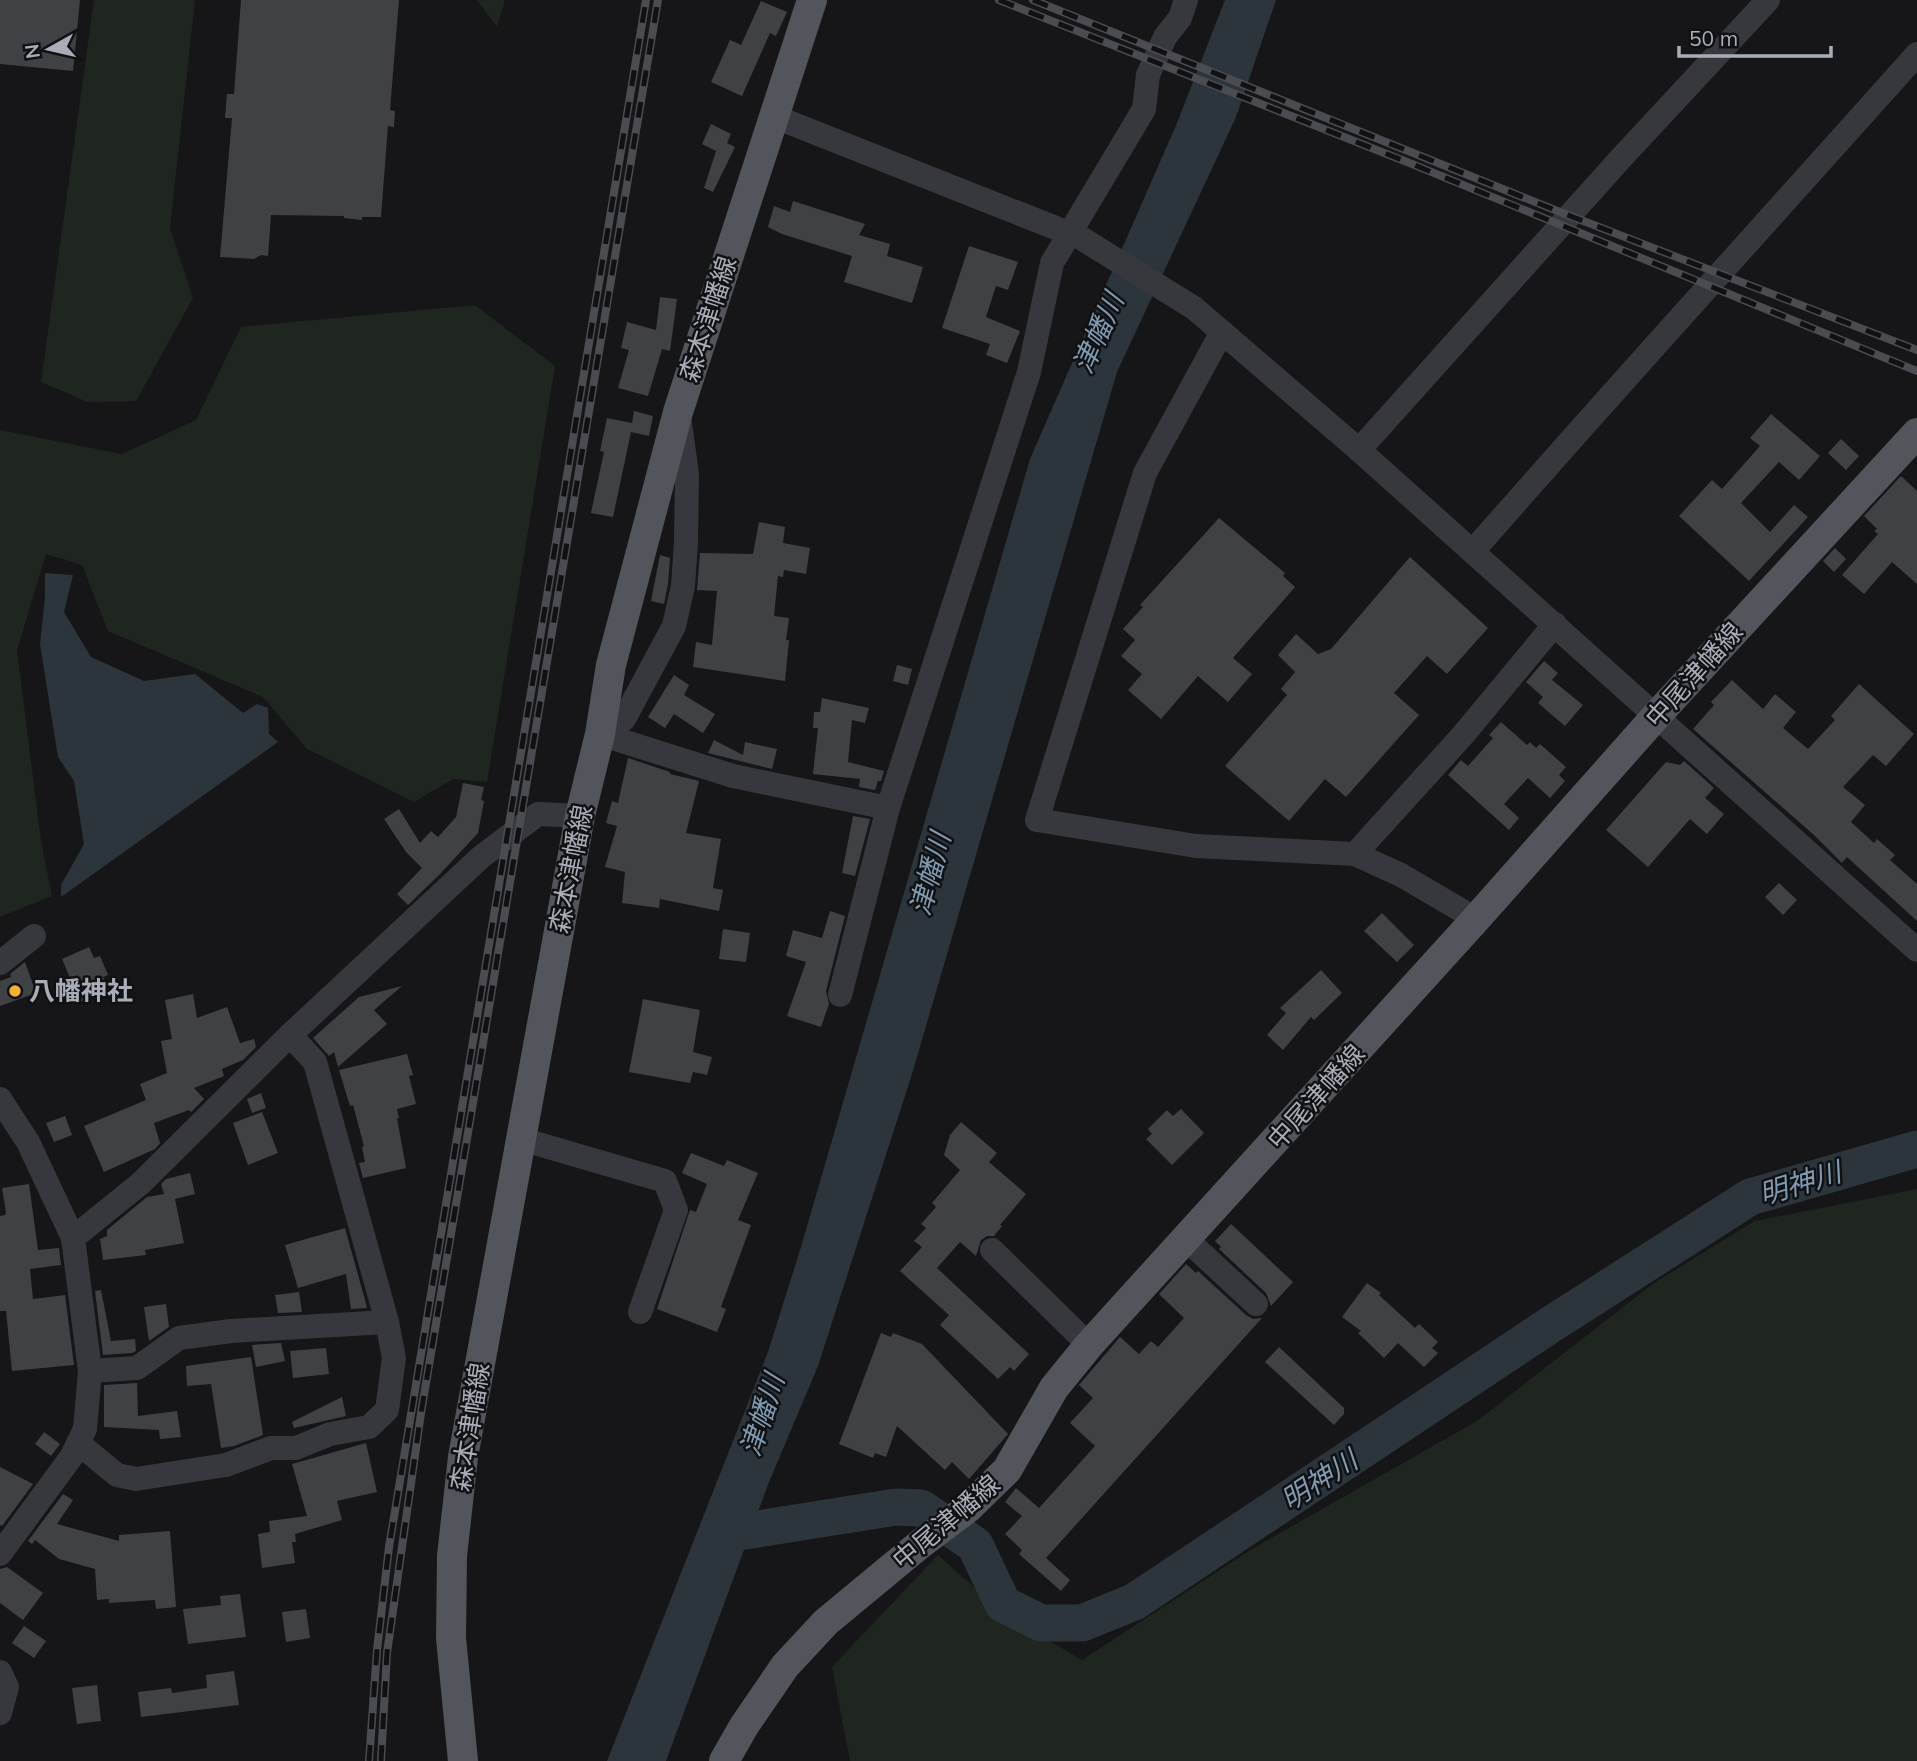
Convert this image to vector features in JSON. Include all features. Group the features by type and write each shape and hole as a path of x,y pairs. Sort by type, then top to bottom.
{"main road":[{"name":"森本津幡線","path":"463,1761 451,1638 452,1556 463,1457 580,816 600,734 611,665 678,412 812,0"},
{"name":"中尾津幡線","path":"724,1761 785,1666 826,1622 968,1508 1007,1470 1054,1388 1089,1345 1476,919 1657,715 1917,433"}],"street":[{"path":"840,995 888,808 1029,372 1052,263 1075,236 1144,110 1148,75 1165,37 1180,18 1186,0"},
{"path":"1359,450 1614,166 1768,0"},
{"path":"1473,551 1652,347 1917,54"},
{"path":"773,116 1075,236 1194,308 1473,551 1917,950"},
{"path":"1222,332 1145,473 1037,820 1196,846 1355,854 1401,874 1476,919"},
{"path":"600,734 624,719 674,626 683,586 687,513 687,474 678,412"},
{"path":"1355,854 1463,735 1555,624"},
{"path":"600,734 733,776 888,808"},
{"path":"73,1238 141,1183 290,1035 481,857 538,814 580,816"},
{"path":"0,963 34,936"},
{"path":"78,1443 117,1475 135,1479 226,1465 271,1448 296,1448 330,1434 369,1427 387,1410 394,1358 387,1322 316,1062 290,1035"},
{"path":"0,1099 28,1142 73,1238 90,1371 85,1429 72,1456 0,1554"},
{"path":"521,1139 665,1181 676,1210 640,1312"},
{"path":"1186,1239 1256,1304"},
{"path":"992,1250 1089,1345"},
{"path":"90,1371 137,1368 179,1338 231,1331 387,1322"},
{"path":"0,1672 7,1687 0,1713"}],"shaded area":[{"path":"94,0 195,0 170,228 193,298 136,401 87,402 41,382"},
{"path":"477,0 505,0 497,27"},
{"path":"475,305 555,366 487,782 453,779 414,802 307,749 263,697 108,631 82,565 46,554 17,650 41,841 52,896 0,917 0,430 122,454 196,420 241,327"},
{"path":"1917,1189 1917,1761 850,1761 832,1667 938,1555 1004,1614 1082,1660 1252,1549 1477,1421 1654,1283 1755,1221"}],"water":[{"name":"津幡川","path":"1225,0 1276,0 1236,117 1117,372 912,1074 818,1366 769,1482 666,1761 607,1761 768,1352 801,1247 1030,459 1177,123"},
{"path":"45,573 73,575 64,612 91,657 144,681 195,674 243,713 257,704 268,708 269,734 278,742 61,897 61,885 84,844 74,781 58,757 40,644"}],"building":[{"path":"0,0 80,0 73,71 0,64"},
{"path":"241,0 399,0 390,110 395,111 394,127 388,126 381,217 362,217 362,220 344,216 271,215 268,256 261,255 254,259 220,257 232,118 225,118 227,94 234,94"},
{"path":"761,1 787,12 776,36 770,33 742,96 711,82 730,40 741,45"},
{"path":"711,124 731,134 727,143 735,147 713,192 704,188 716,151 702,144"},
{"path":"793,201 865,224 859,235 890,244 887,256 923,267 912,303 844,282 852,256 768,227 774,206 790,212"},
{"path":"969,246 1018,262 1008,290 996,286 986,317 1020,331 1007,363 986,355 990,344 942,328"},
{"path":"660,297 677,299 670,351 662,349 648,396 618,388 629,350 621,348 627,322 656,330"},
{"path":"634,411 653,416 649,436 631,432 613,517 591,513 604,452 600,451 607,418 632,423"},
{"path":"1771,414 1820,456 1799,480 1779,462 1741,503 1770,532 1794,505 1808,517 1749,581 1679,516 1712,480 1722,489 1760,446 1750,438"},
{"path":"1841,439 1859,456 1846,470 1828,453"},
{"path":"1901,476 1917,491 1917,584 1892,562 1864,594 1842,575 1878,534 1874,531 1877,529 1864,516"},
{"path":"1219,518 1285,573 1283,576 1295,587 1233,658 1252,674 1228,702 1198,676 1161,719 1128,690 1142,674 1121,656 1135,640 1123,629 1143,607 1140,605"},
{"path":"759,522 785,527 783,543 810,548 806,574 784,570 783,577 778,576 774,616 789,618 785,681 693,667 696,642 712,645 717,591 697,590 700,553 753,554"},
{"path":"1835,548 1846,559 1834,572 1823,561"},
{"path":"660,555 670,558 664,604 651,601"},
{"path":"1410,557 1488,628 1447,674 1427,656 1394,693 1419,715 1346,797 1325,779 1289,821 1225,766 1287,695 1281,689 1295,672 1278,655 1296,634 1318,654 1331,649"},
{"path":"1544,661 1558,673 1552,680 1583,705 1565,726 1538,703 1543,697 1526,682"},
{"path":"897,665 912,669 908,685 893,681"},
{"path":"674,675 689,685 684,695 715,714 703,733 674,714 665,728 648,717"},
{"path":"1732,680 1763,709 1775,694 1796,712 1783,728 1808,749 1835,720 1831,716 1859,684 1914,734 1886,766 1873,755 1843,787 1865,805 1851,822 1874,843 1877,839 1895,855 1890,860 1917,884 1917,921 1847,857 1842,863 1693,729 1714,705 1711,702"},
{"path":"822,698 869,708 865,723 852,720 848,762 884,771 875,790 859,787 860,779 813,774 818,728 813,728 814,712 820,712"},
{"path":"1501,722 1527,745 1530,742 1536,748 1540,744 1566,767 1559,775 1565,781 1550,798 1528,778 1504,804 1519,818 1509,830 1448,775 1461,760 1468,766 1493,738 1489,735"},
{"path":"714,740 743,755 745,742 777,749 772,769 708,753"},
{"path":"628,758 670,774 699,781 686,833 721,839 713,888 723,890 719,911 660,899 659,908 622,903 625,872 605,867 617,826 606,823 612,801 618,803"},
{"path":"1684,761 1714,788 1705,798 1724,814 1707,834 1690,819 1648,867 1606,830 1666,762 1680,765"},
{"path":"463,783 484,787 478,833 408,905 397,894 422,868 406,852 384,819 399,809 420,843 431,831 438,837 456,817"},
{"path":"853,816 870,819 855,876 842,873"},
{"path":"1779,883 1797,900 1783,915 1765,897"},
{"path":"830,911 845,916 826,991 829,1004 821,1027 787,1016 806,962 786,956 793,930 822,938"},
{"path":"1382,913 1414,945 1397,962 1364,931"},
{"path":"723,929 750,933 746,962 719,959"},
{"path":"89,947 94,958 100,956 108,975 103,977 109,990 80,1002 62,959"},
{"path":"25,962 36,993 0,1006 0,981 11,977 10,974"},
{"path":"1321,970 1342,993 1314,1020 1311,1017 1283,1050 1267,1035 1286,1013 1280,1008"},
{"path":"402,986 374,1010 387,1024 338,1067 334,1052 329,1056 313,1038 359,997"},
{"path":"193,994 197,1018 227,1007 240,1043 254,1039 256,1047 243,1060 222,1069 224,1076 194,1088 204,1099 191,1112 189,1110 154,1123 160,1143 155,1149 104,1172 84,1126 146,1100 140,1084 167,1073 161,1041 172,1039 165,1000"},
{"path":"643,999 700,1010 693,1052 712,1057 707,1075 693,1072 690,1083 629,1072"},
{"path":"407,1054 413,1075 409,1076 416,1104 397,1109 406,1168 363,1178 359,1163 365,1162 364,1146 353,1105 350,1106 339,1070"},
{"path":"261,1093 266,1108 252,1113 247,1099"},
{"path":"1181,1109 1204,1133 1172,1165 1146,1139 1152,1134 1148,1129 1167,1110 1173,1116"},
{"path":"262,1112 278,1153 248,1165 233,1123"},
{"path":"65,1116 72,1135 54,1142 46,1123"},
{"path":"961,1122 997,1153 989,1162 1026,1194 994,1236 981,1240 976,1256 960,1242 937,1268 1029,1354 1014,1371 1010,1367 998,1379 940,1325 949,1315 900,1271 922,1247 914,1241 926,1228 921,1224 936,1207 932,1203 960,1170 944,1155 950,1135"},
{"path":"691,1153 724,1166 727,1160 758,1173 738,1220 751,1225 721,1307 726,1309 717,1332 657,1309 690,1210 696,1212 707,1184 682,1173"},
{"path":"190,1173 195,1194 175,1199 184,1243 145,1250 146,1255 103,1260 100,1239 107,1236 107,1230 147,1197 164,1194 161,1184 166,1179"},
{"path":"29,1184 38,1250 59,1248 61,1265 30,1269 33,1299 65,1295 74,1365 12,1371 6,1311 0,1311 0,1216 6,1212 2,1188"},
{"path":"1231,1224 1293,1282 1271,1306 1266,1293 1219,1249 1221,1247 1215,1241"},
{"path":"345,1228 367,1308 351,1309 346,1274 298,1288 285,1245"},
{"path":"1186,1264 1196,1273 1198,1271 1246,1315 1253,1319 1262,1318 1046,1558 1070,1580 1061,1591 1019,1554 1022,1550 1005,1534 1022,1516 1005,1502 1016,1488 1039,1508 1095,1446 1070,1423 1093,1398 1079,1385 1120,1337 1139,1354 1151,1341 1158,1347 1184,1318 1159,1294"},
{"path":"1367,1283 1381,1293 1379,1295 1415,1328 1419,1324 1438,1342 1432,1348 1438,1353 1424,1367 1398,1343 1384,1358 1358,1333 1361,1331 1342,1317"},
{"path":"101,1290 111,1341 135,1339 136,1351 103,1355 95,1291"},
{"path":"299,1292 302,1312 278,1313 275,1295"},
{"path":"166,1304 169,1327 149,1341 144,1307"},
{"path":"881,1333 891,1337 893,1333 922,1344 1008,1434 969,1479 952,1462 945,1470 897,1426 886,1457 875,1453 873,1458 839,1444"},
{"path":"281,1343 285,1361 256,1367 252,1345"},
{"path":"1279,1347 1344,1408 1344,1414 1334,1425 1265,1362"},
{"path":"326,1348 329,1374 293,1378 290,1351"},
{"path":"251,1357 263,1435 221,1448 211,1384 187,1386 186,1366"},
{"path":"137,1383 138,1416 177,1411 181,1437 160,1439 159,1430 104,1427 104,1385"},
{"path":"342,1397 346,1416 294,1428 292,1422"},
{"path":"44,1432 60,1444 51,1456 35,1444"},
{"path":"366,1443 377,1492 337,1501 342,1520 295,1534 296,1542 292,1542 295,1563 262,1568 258,1534 270,1532 269,1521 307,1516 292,1464"},
{"path":"0,1467 33,1484 2,1526 0,1525"},
{"path":"63,1494 73,1500 57,1524 119,1541 119,1535 170,1531 176,1607 156,1609 155,1600 109,1603 109,1599 97,1600 95,1569 59,1559 35,1540 32,1544 28,1541"},
{"path":"7,1567 43,1593 23,1620 0,1603 0,1569"},
{"path":"240,1594 246,1637 188,1644 183,1609 221,1605 220,1596"},
{"path":"306,1609 310,1638 286,1642 282,1612"},
{"path":"24,1626 46,1641 34,1658 12,1643"},
{"path":"234,1671 239,1705 141,1717 138,1692 171,1688 172,1693 207,1688 206,1675"},
{"path":"97,1685 101,1721 77,1724 72,1688"}],"waterway":[{"name":"明神川","path":"726,1534 896,1507 921,1508 975,1545 1003,1604 1041,1623 1082,1623 1134,1602 1550,1325 1750,1197 1917,1149"}],"railway":[{"path":"369,1761 377,1650 389,1547 646,0"},
{"path":"381,1761 387,1653 421,1413 658,0"},
{"path":"999,0 1412,164 1917,371"},
{"path":"1033,0 1555,210 1917,350"}],"place":[{"name":"八幡神社","path":"15,991"}]}
